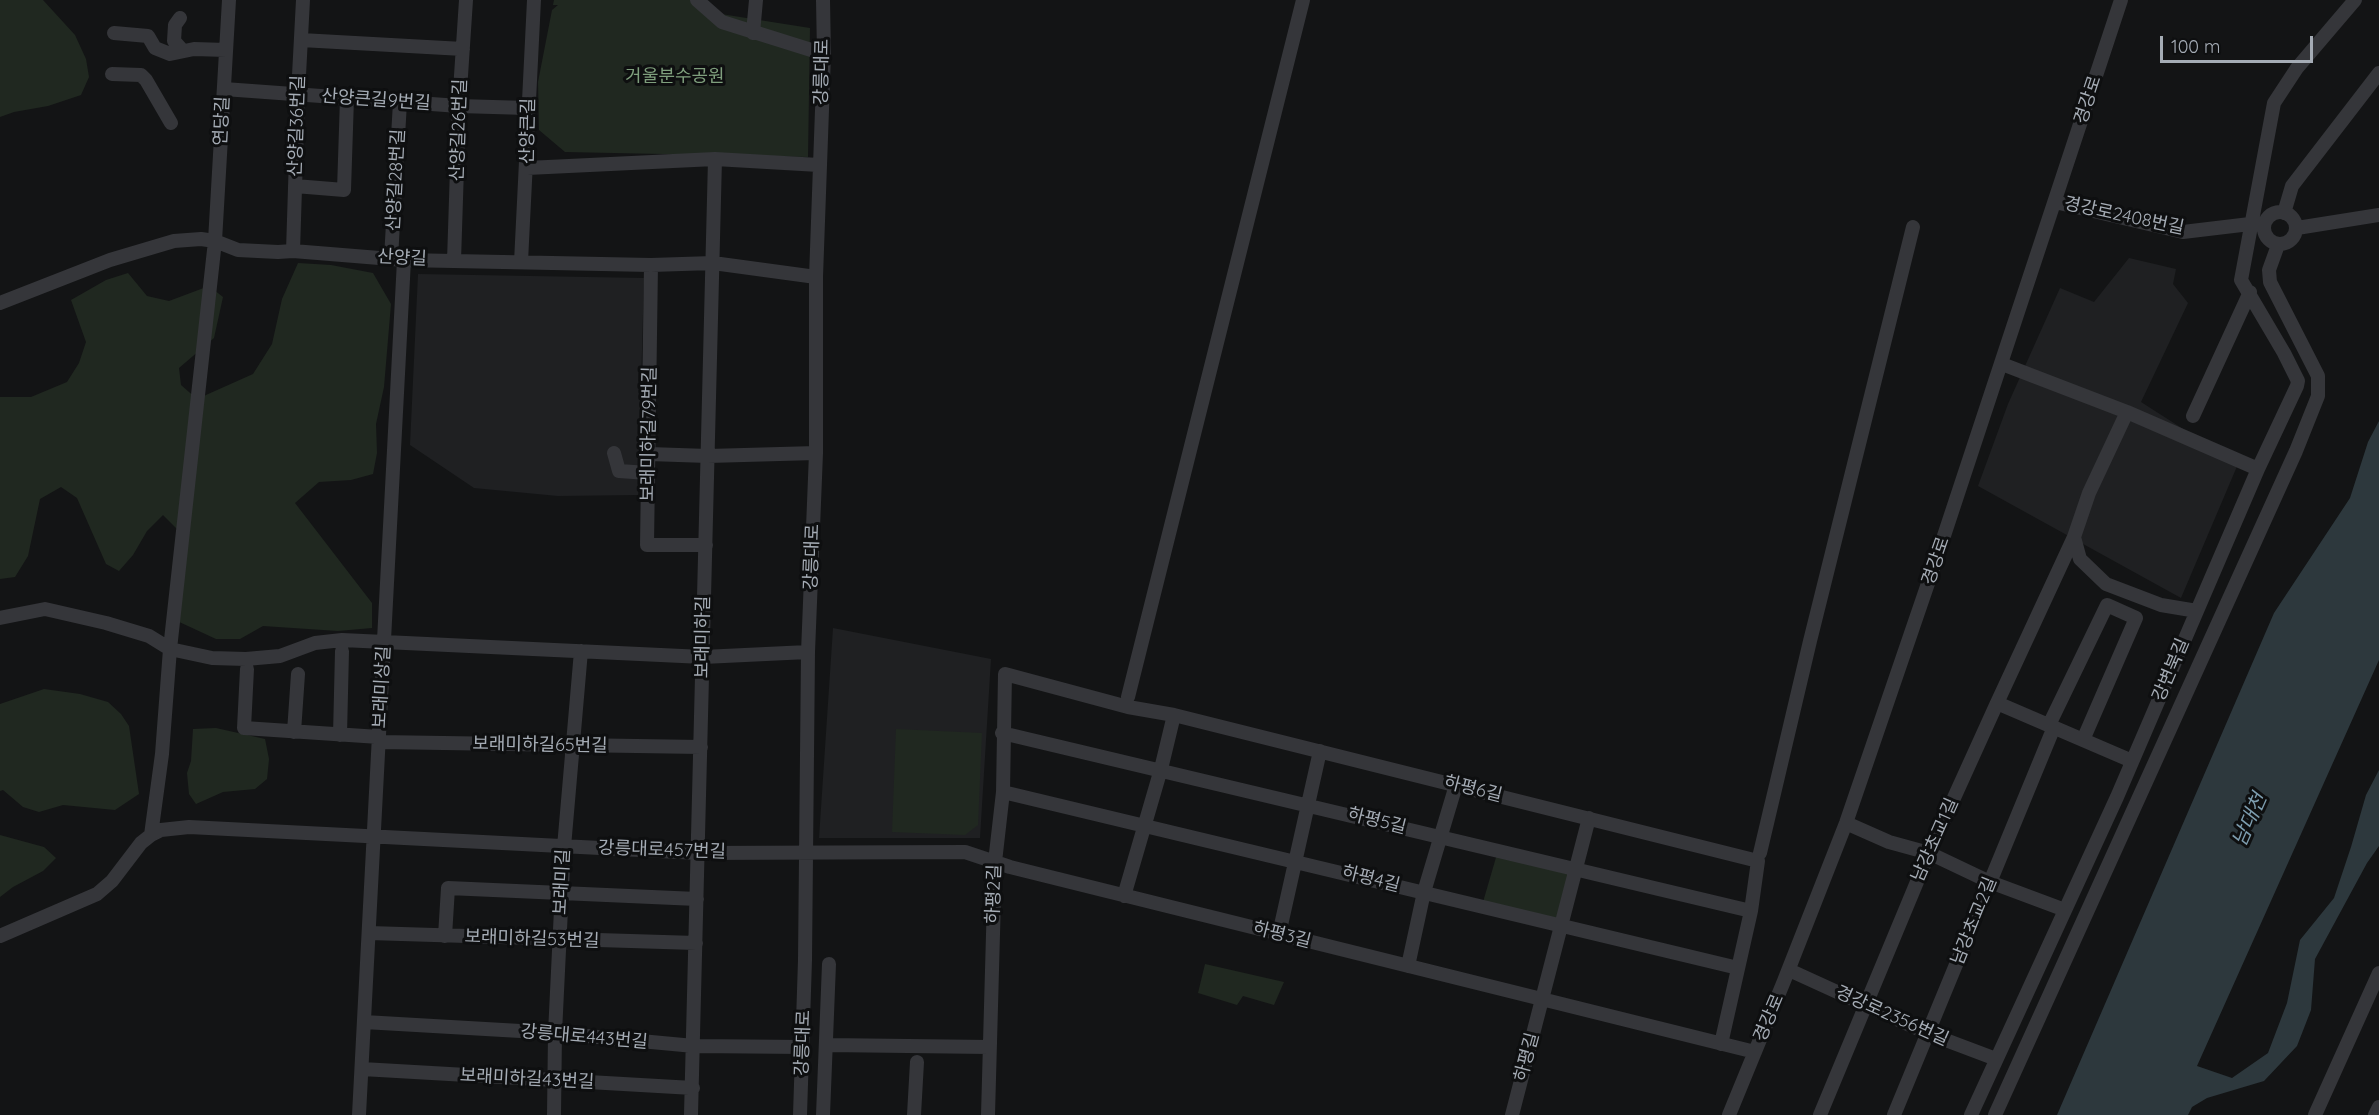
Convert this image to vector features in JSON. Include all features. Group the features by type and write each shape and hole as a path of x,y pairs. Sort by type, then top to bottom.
{"street":[{"name":"연당길","path":"151,835 162,754 170,649 215,241 229,0"},
{"name":"산양길36번길","path":"293,251 303,0"},
{"name":"산양길26번길","path":"454,261 459,106 466,0"},
{"name":"산양큰길","path":"520,262 527,168 534,0"},
{"path":"697,0 722,22 824,54"},
{"path":"753,33 756,0"},
{"name":"강릉대로","path":"800,1115 804,1047 808,652 816,453 816,277 824,54 823,0"},
{"path":"1128,696 1303,0"},
{"name":"경강로","path":"1729,1115 1789,970 1845,823 2002,364 2121,0"},
{"name":"강변북길","path":"1971,1115 2132,761 2258,469 2297,386 2298,381 2250,292 2241,280 2274,103 2297,68 2355,0"},
{"path":"180,18 175,25 174,41 183,51"},
{"path":"114,33 148,36 155,48 170,54 194,49 226,50"},
{"path":"301,40 463,50"},
{"path":"112,74 141,75 171,123"},
{"path":"2284,213 2292,186 2379,74"},
{"name":"산양큰길9번길","path":"224,89 459,106 528,108"},
{"path":"295,186 344,190 347,98"},
{"name":"산양길28번길","path":"398,259 400,102"},
{"path":"527,168 715,159 819,165"},
{"name":"보래미하길","path":"692,1115 715,159"},
{"name":"경강로2408번길","path":"2055,202 2183,232 2250,224 2264,225"},
{"path":"2274,213 2284,213 2293,218 2297,228 2294,239 2278,245 2268,240 2264,225 2274,213"},
{"path":"2297,228 2379,215"},
{"path":"1760,853 1913,227"},
{"name":"산양길","path":"0,303 110,260 174,241 201,239 238,249 398,259 651,265 713,263 816,277"},
{"path":"1995,1115 2296,451 2318,396 2318,376 2270,282 2269,270 2278,245"},
{"name":"보래미상길","path":"360,1115 384,641 398,259"},
{"name":"보래미하길79번길","path":"651,265 647,544 706,545"},
{"path":"2193,416 2250,292"},
{"path":"2002,364 2127,412 2258,469"},
{"name":"남강초교1길","path":"1820,1115 1929,853 2074,537 2089,493 2127,412"},
{"path":"614,453 619,471 648,473"},
{"path":"649,454 708,456 816,453"},
{"path":"2074,537 2080,559 2106,584 2161,605 2197,611"},
{"name":"남강초교2길","path":"1894,1115 1990,882 2051,726 2107,605 2136,618 2083,740"},
{"path":"0,618 45,609 106,623 149,636 170,649 212,658 246,659 280,656 315,643 342,640 703,657 808,652"},
{"path":"340,735 342,651"},
{"name":"보래미길","path":"554,1115 555,1034 564,847 581,651"},
{"name":"보래미하길65번길","path":"247,669 244,728 379,740 701,747"},
{"path":"294,732 298,674"},
{"name":"하평6길","path":"1005,674 1128,707 1174,715 1758,861 1751,911 1721,1044"},
{"name":"하평2길","path":"988,1115 995,862 1003,792 1002,733 1005,674"},
{"path":"1997,703 2132,761"},
{"path":"1124,896 1161,769 1174,715"},
{"name":"하평5길","path":"1002,733 1751,911"},
{"path":"1280,934 1320,751"},
{"path":"1408,966 1424,892 1456,785"},
{"name":"하평4길","path":"1003,792 1738,968"},
{"name":"하평길","path":"1512,1115 1589,818"},
{"path":"1845,823 1889,842 1929,853 1990,882 2065,910"},
{"name":"강릉대로457번길","path":"151,835 161,830 189,826 698,853 806,851"},
{"path":"0,936 97,894 112,881 141,843 151,835"},
{"name":"하평3길","path":"806,851 965,852 1124,896 1755,1052"},
{"path":"445,936 448,888 697,898"},
{"name":"보래미하길53번길","path":"369,933 696,944"},
{"path":"823,1115 829,964"},
{"name":"경강로2356번길","path":"1789,970 1927,1033 1996,1059"},
{"path":"2315,1115 2379,974"},
{"name":"강릉대로443번길","path":"364,1022 555,1034 694,1046 804,1047"},
{"path":"827,1045 989,1047"},
{"path":"914,1115 917,1062"},
{"name":"보래미하길43번길","path":"362,1069 693,1088"},
{"path":"2375,1115 2379,1107"}],"shaded area":[{"path":"2129,258 2176,269 2173,284 2188,303 2141,402 2238,464 2181,598 1978,486 2008,404 2060,288 2094,302"},
{"path":"418,274 644,278 638,495 558,496 474,488 410,445"},
{"path":"833,628 991,659 980,838 819,838"}],"green space":[{"path":"0,0 43,0 75,35 86,59 89,77 81,95 48,106 0,117"},
{"name":"거울분수공원","path":"554,0 705,0 721,14 810,28 808,157 565,152 539,130 538,82 552,10 558,5 553,5"},
{"path":"298,263 331,265 373,273 391,304 384,387 376,424 377,453 373,474 351,480 319,482 295,503 372,603 372,628 338,631 263,626 240,639 216,639 175,620 187,539 163,515 147,531 133,555 119,571 106,564 77,498 61,487 40,499 28,556 15,577 0,579 0,397 31,397 67,382 79,363 86,342 71,300 106,280 128,273 147,296 169,301 209,286 223,297 214,338 179,368 181,385 197,399 253,374 272,344 282,299"},
{"path":"44,689 80,694 108,702 121,714 129,726 139,794 115,810 63,805 39,812 23,807 3,790 0,791 0,704"},
{"path":"216,728 265,739 269,759 267,779 255,789 223,792 196,804 189,794 187,773 191,761 193,729"},
{"path":"896,729 982,733 978,825 965,835 892,832"},
{"path":"0,835 44,847 56,858 43,871 13,887 0,897"},
{"path":"1497,854 1569,872 1558,920 1483,902"},
{"path":"1205,964 1284,982 1274,1005 1243,996 1237,1005 1198,993"}],"water":[{"name":"남대천","path":"2379,421 2379,660 2197,1066 2232,1078 2268,1053 2287,1003 2300,940 2334,898 2366,795 2379,770 2379,846 2367,863 2315,959 2311,1010 2297,1046 2264,1081 2207,1098 2192,1107 2188,1115 2057,1115 2274,613 2350,498 2368,442"}]}
